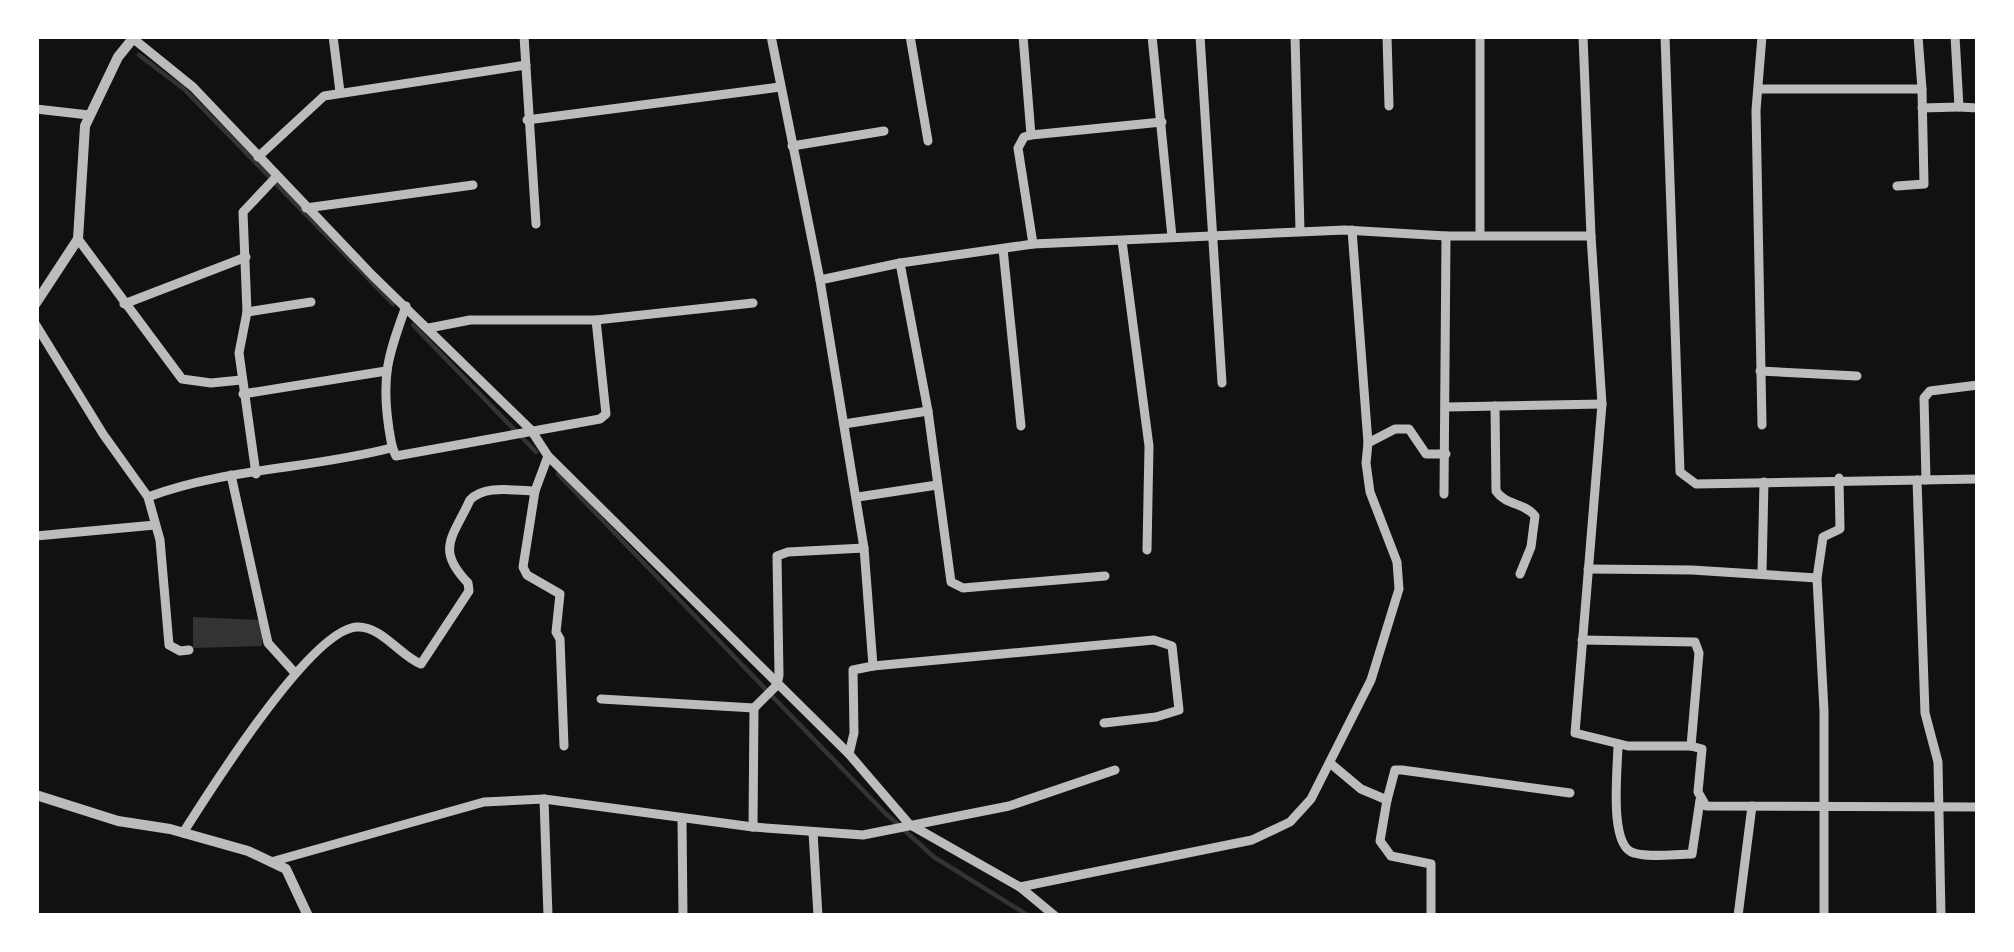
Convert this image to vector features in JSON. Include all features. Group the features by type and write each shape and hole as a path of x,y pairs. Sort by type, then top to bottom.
{"street":[{"path":"333,36 340,92"},
{"path":"524,36 536,224"},
{"path":"771,36 820,280 847,464 858,497 873,666"},
{"path":"910,36 928,141"},
{"path":"1023,36 1031,135"},
{"path":"1152,36 1172,237"},
{"path":"1200,36 1222,383"},
{"path":"1295,36 1300,231"},
{"path":"1387,36 1389,106"},
{"path":"1480,36 1480,233"},
{"path":"1583,36 1602,404 1575,734 1618,744 1702,749 1692,854 1634,854 1625,849 1617,834 1618,744"},
{"path":"1665,36 1680,472 1696,484 1978,479"},
{"path":"1762,36 1756,110 1762,425"},
{"path":"1898,186 1924,184 1918,36"},
{"path":"1955,36 1959,107"},
{"path":"36,303 78,239 89,115 133,37 194,88 273,179 406,306 548,456 849,754 902,826 1020,886 1055,916"},
{"path":"258,158 324,96 526,65"},
{"path":"527,120 780,87"},
{"path":"1759,89 1922,89"},
{"path":"1922,108 1978,108"},
{"path":"36,109 89,115"},
{"path":"1033,244 1018,148 1024,137 1162,122"},
{"path":"792,146 884,131"},
{"path":"256,474 239,353 247,312 244,212 273,179"},
{"path":"306,208 473,185"},
{"path":"1020,886 1252,840 1290,822 1311,799 1330,763 1371,680 1399,589 1397,562 1370,492 1366,463 1352,230"},
{"path":"820,280 1033,244 1352,230 1446,236 1591,236"},
{"path":"1444,494 1446,236"},
{"path":"78,239 182,379 241,380"},
{"path":"1122,241 1149,446 1148,550"},
{"path":"1003,249 1021,426"},
{"path":"124,304 245,257"},
{"path":"900,263 928,411 942,542 955,586 1106,576"},
{"path":"247,312 311,302"},
{"path":"428,328 470,320 596,320 753,303"},
{"path":"406,306 383,390 396,456 556,429 606,414 596,320"},
{"path":"36,325 148,497 163,566 169,645 189,650"},
{"path":"242,394 386,371"},
{"path":"1760,371 1857,376"},
{"path":"1941,916 1938,762 1925,712 1924,398 1930,392 1978,385"},
{"path":"1447,407 1602,404"},
{"path":"1495,406 1496,491 1506,502 1535,516 1531,547 1520,574"},
{"path":"844,424 928,411"},
{"path":"1368,443 1395,429 1409,429 1426,454 1446,454"},
{"path":"148,497 231,475 392,448"},
{"path":"548,456 536,491 524,567 527,575 560,594 556,632 564,746"},
{"path":"231,475 268,643 296,674"},
{"path":"1824,916 1824,711 1817,578 1823,537 1840,529 1839,478"},
{"path":"1762,573 1764,482"},
{"path":"858,497 937,485"},
{"path":"183,832 296,674 337,635 352,627 377,633 421,664 469,591 468,583 452,568 448,552 470,500 486,490 536,491"},
{"path":"36,536 155,525"},
{"path":"601,699 754,708 776,686 776,556 864,548"},
{"path":"1588,569 1817,578"},
{"path":"849,754 854,733 853,670 1154,640 1172,646 1179,710 1104,723"},
{"path":"1582,640 1695,642 1699,653 1691,746"},
{"path":"753,827 754,708"},
{"path":"1330,763 1361,788 1387,800"},
{"path":"271,862 484,802 544,799 682,819 863,835 1009,806 1115,770"},
{"path":"1431,916 1431,864 1391,856 1380,841 1395,770 1570,794"},
{"path":"36,795 118,821 226,844 271,862 286,869 308,916"},
{"path":"544,799 548,916"},
{"path":"1700,800 1706,806 1978,807"},
{"path":"1738,916 1752,806"},
{"path":"682,819 683,916"},
{"path":"813,832 818,916"}],"shaded area":[{"path":"193,617 262,620 262,646 193,648"}],"waterway":[{"path":"139,55 184,89 393,304"},
{"path":"413,325 536,452"},
{"path":"558,474 884,812 934,857 1029,916"}]}
